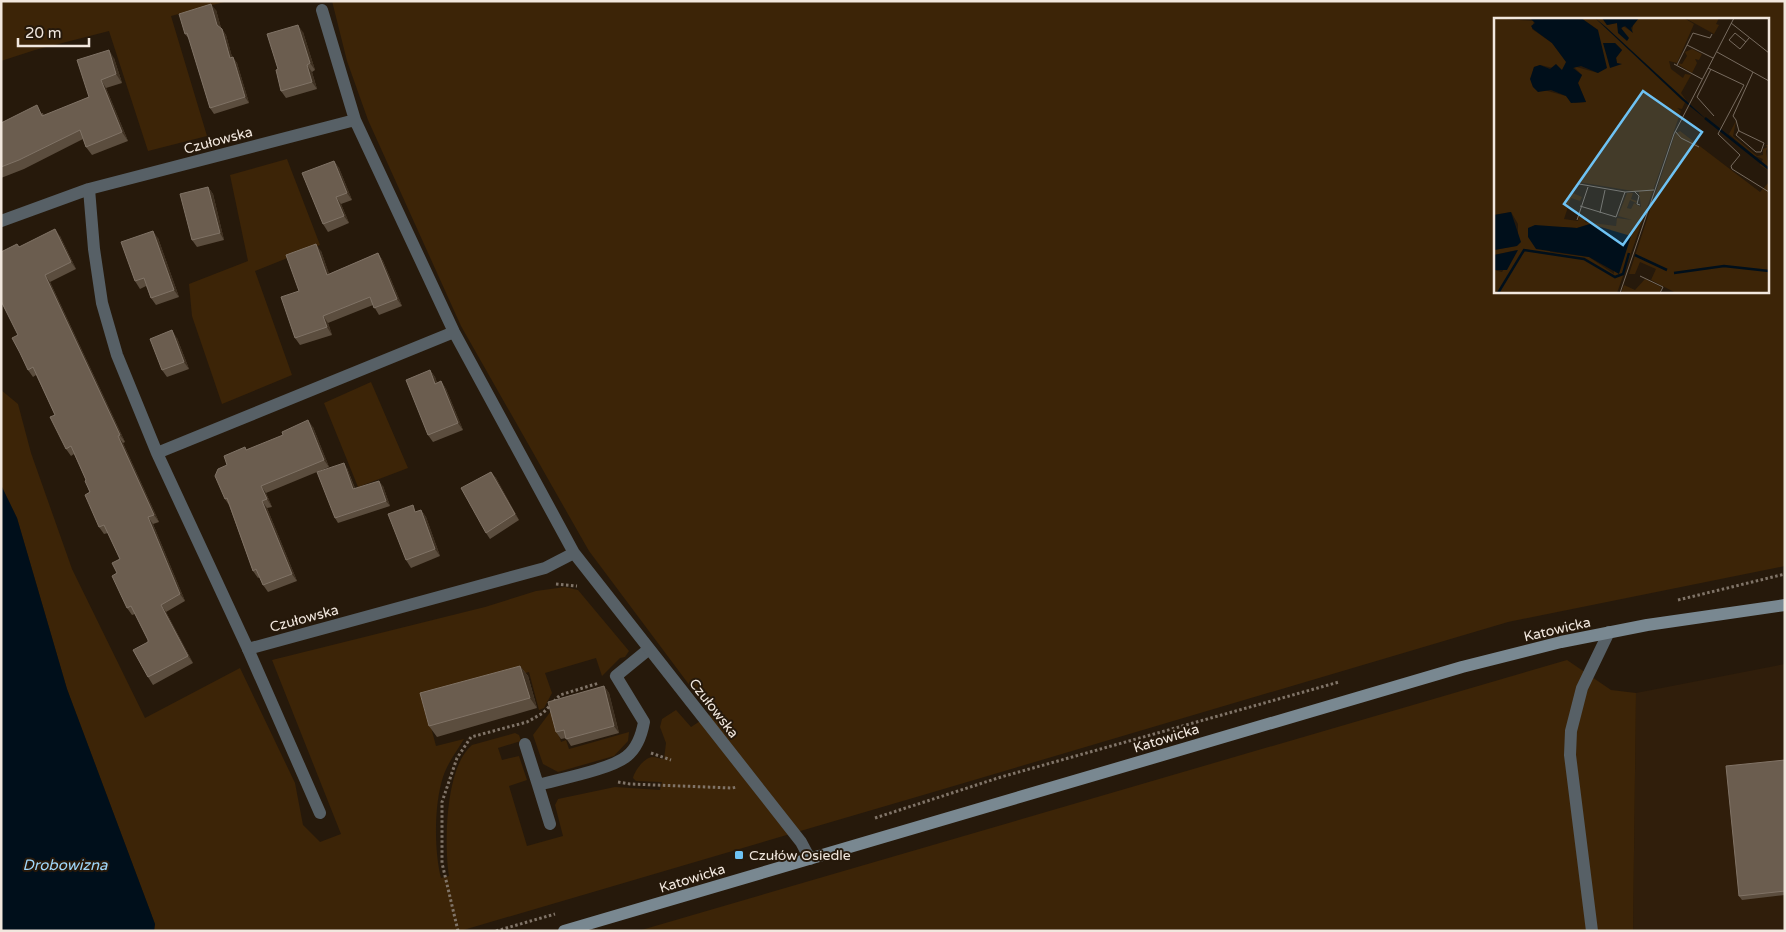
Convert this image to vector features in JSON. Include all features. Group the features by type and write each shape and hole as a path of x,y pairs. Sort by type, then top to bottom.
{"main road":[{"name":"Katowicka","path":"564,931 1371,693 1552,644 1608,632 1785,605"}],"street":[{"name":"Czułowska","path":"322,10 355,120 454,332 574,553 801,842 810,859"},
{"name":"Czułowska","path":"1,221 89,189 355,120"},
{"path":"89,189 94,249 102,303 117,355 157,453 248,649 320,813"},
{"path":"157,453 454,332"},
{"name":"Czułowska","path":"248,649 546,568 574,553"},
{"path":"1592,931 1570,755 1570,739 1582,688 1608,632"},
{"path":"538,785 615,764 628,755 641,734 644,722 616,676 649,649"},
{"path":"525,744 550,824"}],"path":[{"path":"1672,601 1785,574"},
{"path":"550,585 579,586"},
{"path":"458,931 442,863 442,802 457,758 471,737 527,722 543,713 560,695 607,681 616,676"},
{"path":"616,782 732,788 740,786"}],"shaded area":[{"path":"1,1 228,1 171,16 207,136 148,151 109,31 1,61"},
{"path":"332,1 1785,1 1785,566 1508,622 460,931 154,931 155,924 67,689 17,518 1,485 1,390 18,404 31,453 72,569 145,718 240,668 295,783 303,825 320,842 341,834 272,660 485,607 536,591 565,587 578,590 629,651 625,657 620,658 602,676 596,658 545,673 552,693 544,708 539,710 529,672 424,701 436,746 464,739 445,772 440,788 436,841 441,878 449,876 447,862 448,807 456,770 463,756 472,745 515,733 519,735 521,741 498,748 502,760 519,756 527,780 509,786 527,846 563,836 555,805 558,799 615,787 660,790 662,782 636,781 633,778 638,768 649,758 664,759 666,743 660,727 662,719 676,710 691,727 711,714 589,551 461,326 368,120 347,61"},
{"path":"287,159 320,245 255,271 292,375 222,404 192,316 189,284 248,261 230,175"},
{"path":"371,382 408,468 358,487 324,403"},
{"path":"1567,660 1611,690 1636,693 1633,931 638,931"},
{"path":"1785,664 1785,931 1633,931 1636,693"},
{"path":"551,711 561,742 566,740 569,749 629,732 628,741 614,756 558,772 543,764 533,735"}],"water":[{"name":"Drobowizna","path":"1,485 17,518 67,689 155,924 154,931 1,931"}],"building":[{"path":"211,4 217,25 222,29 230,58 233,57 245,97 210,108 187,33 185,34 179,14"},
{"path":"298,25 310,63 307,65 312,82 281,91 276,70 278,69 267,34"},
{"path":"109,50 116,74 101,80 122,132 86,147 80,130 1,167 1,123 37,105 42,116 89,97 77,60"},
{"path":"334,161 347,193 336,197 344,216 323,224 302,173"},
{"path":"208,187 220,233 192,240 180,194"},
{"path":"55,229 71,262 45,275 120,435 118,436 154,515 148,517 180,594 161,605 188,656 148,677 133,650 148,642 148,640 131,606 127,608 112,576 117,573 112,563 120,559 104,525 99,527 85,495 90,492 86,480 71,446 66,449 50,417 55,415 33,367 28,370 12,338 18,335 1,301 1,252 17,244 19,247"},
{"path":"153,231 174,290 151,298 144,278 135,281 121,242"},
{"path":"316,244 327,275 378,253 397,299 374,308 370,297 323,316 327,327 295,338 281,297 299,291 286,255"},
{"path":"172,330 184,362 162,370 150,339"},
{"path":"430,370 435,384 441,381 458,423 428,435 406,380"},
{"path":"308,420 324,460 261,486 267,499 262,501 292,574 263,585 256,569 253,571 227,498 225,499 215,476 218,469 227,465 224,456 245,447 246,450 283,435 282,432"},
{"path":"344,463 353,489 379,481 386,501 335,518 317,472"},
{"path":"491,472 515,514 486,533 461,488"},
{"path":"413,505 415,512 421,510 435,549 406,560 388,514"},
{"path":"520,666 530,698 429,726 420,693"},
{"path":"604,686 614,726 566,739 564,730 556,732 548,702"},
{"path":"1785,760 1785,891 1739,896 1726,766"}],"place":[{"name":"Czułów Osiedle","path":"739,855"}]}
